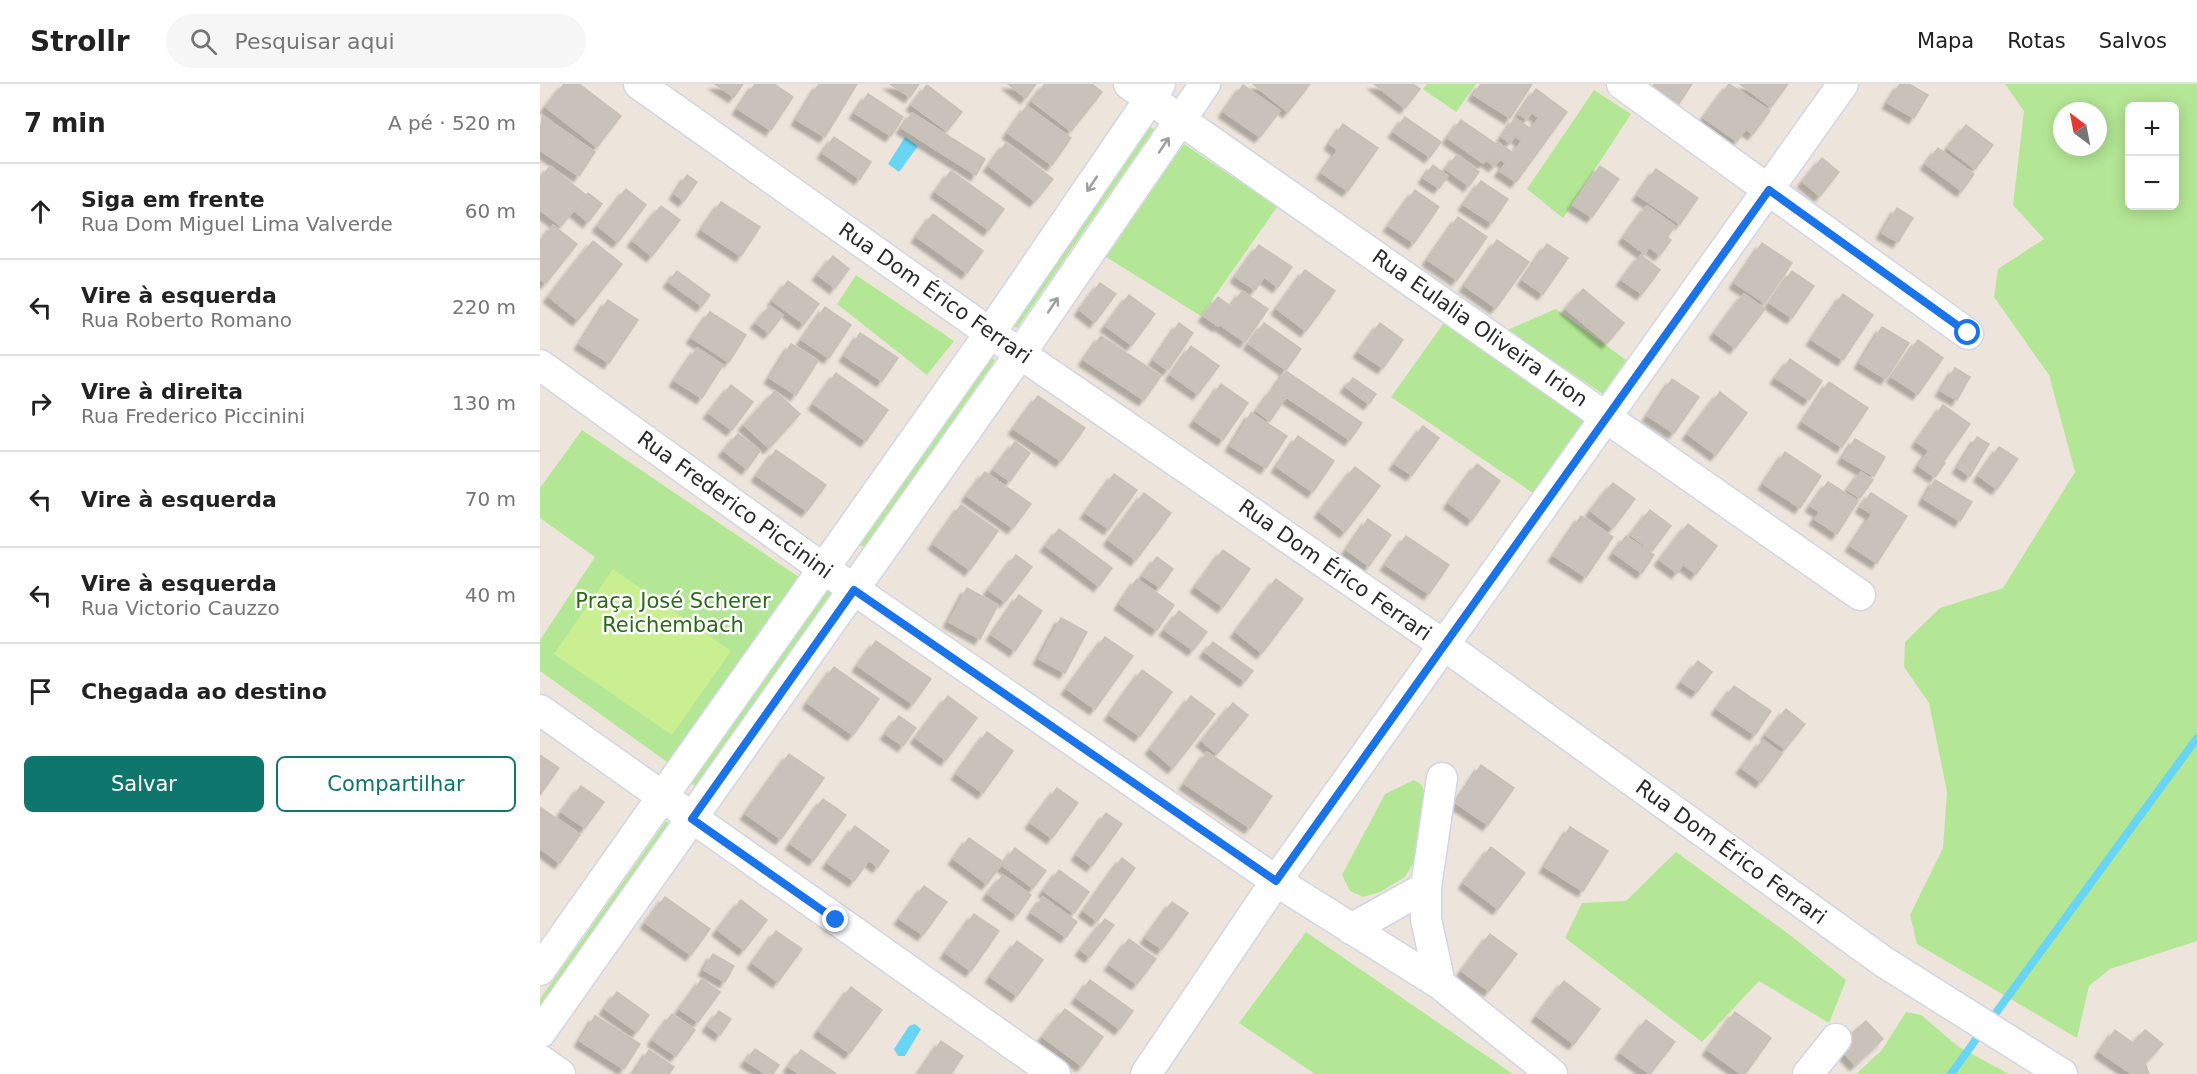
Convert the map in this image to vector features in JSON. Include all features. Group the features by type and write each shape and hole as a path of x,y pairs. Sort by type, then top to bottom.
{"street":[{"name":"Rua Dom Érico Ferrari","path":"639,84 1020,354 1444,645 1884,962 2062,1074"},
{"path":"540,1033 1020,354 1205,84"},
{"path":"1622,84 1968,333"},
{"path":"1146,1074 1276,881 1843,84"},
{"path":"540,970 990,333 1146,89"},
{"name":"Rua Eulalia Oliveira Irion","path":"1146,89 1181,119 1860,595"},
{"name":"Rua Frederico Piccinini","path":"540,364 824,569 1276,881 1440,984 1552,1074"},
{"path":"540,710 1055,1074"},
{"path":"1440,984 1426,919 1426,887 1442,778"},
{"path":"1351,928 1426,887"},
{"path":"1808,1074 1836,1039"},
{"path":"540,1060 560,1074"}],"green space":[{"path":"1427,84 1476,84 1456,112 1423,89"},
{"path":"2005,84 2197,84 2197,941 2110,969 2089,986 2077,1038 1917,944 1910,915 1943,848 1947,792 1929,703 1904,667 1905,642 1940,608 2003,588 2075,472 2049,375 1994,297 1998,269 2044,239 2013,205 2024,111"},
{"path":"1594,90 1631,114 1563,218 1527,189"},
{"path":"1145,124 1154,129 1017,328 1008,323"},
{"path":"1184,144 1277,207 1201,316 1106,257"},
{"path":"856,275 954,341 927,375 837,304"},
{"path":"1556,309 1626,360 1603,394 1507,330"},
{"path":"1446,320 1586,421 1536,495 1391,397"},
{"path":"987,355 995,360 865,547 858,545"},
{"name":"Praça José Scherer Reichembach","path":"582,430 809,584 681,772 540,671 540,640 595,557 540,518 540,488"},
{"path":"613,569 731,651 672,735 554,654"},
{"path":"824,587 836,592 700,789 691,784"},
{"path":"1414,780 1422,785 1428,808 1417,857 1405,877 1380,892 1363,897 1350,891 1342,875 1385,794"},
{"path":"666,821 671,825 540,1011 540,999"},
{"path":"1676,852 1790,935 1846,980 1829,1023 1759,981 1702,1042 1565,938 1582,903 1626,901"},
{"path":"1306,932 1513,1074 1315,1074 1239,1023"},
{"path":"1906,1012 1921,1015 1959,1047 2009,1074 1856,1074 1882,1050"}],"water":[{"path":"905,137 918,146 899,172 888,164"},
{"path":"915,1024 921,1029 905,1056 898,1056 894,1049 909,1026"}],"building":[{"path":"564,84 579,84 621,116 597,147 546,107"},
{"path":"715,84 743,84 734,97"},
{"path":"755,84 774,84 793,97 771,130 738,109"},
{"path":"819,84 857,84 825,137 797,120"},
{"path":"890,84 919,84 910,97"},
{"path":"1008,84 1036,84 1026,98"},
{"path":"1045,84 1092,84 1102,92 1071,131 1032,101"},
{"path":"1253,84 1310,84 1288,112"},
{"path":"1374,84 1413,84 1420,89 1405,108"},
{"path":"1481,84 1532,84 1510,118 1474,95"},
{"path":"1655,84 1692,84 1678,105 1652,87"},
{"path":"1729,84 1770,111 1753,134 1746,129 1737,141 1704,118"},
{"path":"1740,84 1788,84 1771,107"},
{"path":"1900,84 1909,84 1928,95 1914,118 1888,103"},
{"path":"927,85 962,112 947,131 912,105"},
{"path":"1243,85 1280,111 1260,137 1224,112"},
{"path":"1536,89 1567,112 1516,182 1500,171 1506,163 1500,159 1494,166 1486,160 1498,142 1513,153 1522,141 1515,136 1510,143 1502,137 1515,118 1531,129 1539,118 1532,112 1527,119 1519,114"},
{"path":"868,94 903,117 891,136 855,113"},
{"path":"1027,106 1071,138 1052,165 1008,133"},
{"path":"912,113 985,159 976,175 902,128"},
{"path":"542,116 595,152 579,176 540,150"},
{"path":"1405,117 1441,142 1430,157 1394,132"},
{"path":"1461,120 1496,144 1483,163 1448,138"},
{"path":"1343,124 1378,148 1348,191 1322,173 1338,150 1330,144"},
{"path":"1966,125 1993,145 1975,169 1948,148"},
{"path":"834,137 871,162 860,179 823,153"},
{"path":"1006,143 1053,179 1035,201 989,166"},
{"path":"1938,148 1974,174 1962,191 1926,164"},
{"path":"1457,155 1479,172 1469,186 1446,169"},
{"path":"1822,158 1839,172 1820,196 1803,182"},
{"path":"1433,165 1448,176 1439,188 1424,178"},
{"path":"550,166 586,195 561,226 540,210 540,179"},
{"path":"1600,166 1619,179 1592,217 1573,205"},
{"path":"1656,169 1698,198 1680,224 1638,195"},
{"path":"951,171 1004,209 989,230 936,192"},
{"path":"687,175 697,182 684,201 675,194"},
{"path":"1481,181 1508,199 1492,223 1464,205"},
{"path":"626,189 646,205 618,242 598,226"},
{"path":"1415,190 1439,207 1414,243 1389,226"},
{"path":"588,193 602,204 588,222 574,210"},
{"path":"721,202 760,227 741,256 702,230"},
{"path":"661,206 680,220 652,256 633,241"},
{"path":"1647,206 1675,226 1667,237 1671,240 1660,255 1649,247 1645,254 1624,238"},
{"path":"1897,208 1913,218 1898,242 1882,233"},
{"path":"933,214 983,251 967,273 917,237"},
{"path":"1458,217 1487,237 1457,280 1428,260"},
{"path":"553,225 577,244 546,283 540,279 540,243"},
{"path":"1497,240 1529,262 1496,308 1465,286"},
{"path":"593,241 622,264 578,320 549,297"},
{"path":"1762,243 1792,263 1765,303 1735,283"},
{"path":"1547,244 1568,258 1543,294 1523,280"},
{"path":"1259,245 1292,267 1278,287 1264,277 1255,290 1236,277"},
{"path":"1641,255 1660,270 1642,294 1622,280"},
{"path":"833,256 849,269 835,288 818,275"},
{"path":"1305,270 1335,291 1306,331 1277,309"},
{"path":"677,271 710,295 702,306 669,282"},
{"path":"1792,271 1814,286 1792,318 1770,303"},
{"path":"788,281 819,304 804,324 773,301"},
{"path":"1100,283 1116,294 1095,322 1080,310"},
{"path":"1583,289 1624,323 1607,343 1566,309"},
{"path":"1242,291 1268,309 1245,342 1219,324"},
{"path":"1744,294 1765,309 1735,348 1715,333"},
{"path":"1843,294 1873,315 1843,360 1812,340"},
{"path":"1129,295 1155,314 1132,345 1106,326"},
{"path":"1218,297 1230,306 1218,326 1204,316"},
{"path":"608,300 638,320 609,363 580,344"},
{"path":"770,306 783,315 769,333 756,323"},
{"path":"825,307 851,325 829,358 802,340"},
{"path":"710,312 746,335 729,362 692,338"},
{"path":"1179,323 1193,333 1168,370 1154,360"},
{"path":"1264,323 1301,349 1286,370 1249,344"},
{"path":"1380,323 1403,340 1383,368 1359,352"},
{"path":"1882,327 1909,343 1886,379 1860,363"},
{"path":"860,333 898,358 882,381 845,356"},
{"path":"1101,336 1161,376 1144,400 1084,360"},
{"path":"1918,340 1943,358 1918,394 1892,377"},
{"path":"791,344 818,361 796,395 770,378"},
{"path":"1191,346 1219,366 1198,394 1171,375"},
{"path":"697,348 723,365 702,398 675,381"},
{"path":"1790,359 1822,381 1809,400 1776,378"},
{"path":"1955,368 1970,377 1957,400 1941,391"},
{"path":"1286,371 1324,397 1312,414 1274,389"},
{"path":"836,373 888,410 866,441 814,404"},
{"path":"1353,378 1376,394 1369,404 1346,387"},
{"path":"1672,379 1699,397 1674,433 1648,416"},
{"path":"1829,382 1868,408 1852,432 1813,407"},
{"path":"1221,384 1248,403 1223,440 1195,421"},
{"path":"731,385 753,402 732,430 709,413"},
{"path":"1272,390 1285,399 1270,421 1257,411"},
{"path":"775,391 800,414 769,448 744,425"},
{"path":"1720,392 1747,413 1716,455 1688,434"},
{"path":"1038,396 1085,428 1061,461 1014,429"},
{"path":"1324,397 1362,423 1350,440 1312,414"},
{"path":"1943,405 1970,424 1944,461 1917,442"},
{"path":"1813,407 1852,432 1842,447 1803,422"},
{"path":"1251,413 1287,436 1266,468 1231,446"},
{"path":"1423,426 1439,438 1412,475 1395,464"},
{"path":"738,434 760,451 747,469 724,451"},
{"path":"1298,436 1334,461 1313,492 1277,467"},
{"path":"1977,437 1989,444 1970,476 1958,468"},
{"path":"1855,439 1885,457 1874,476 1843,458"},
{"path":"1015,442 1030,453 1010,481 994,470"},
{"path":"1999,447 2018,459 1997,489 1979,476"},
{"path":"776,450 826,485 807,511 757,476"},
{"path":"1785,452 1821,476 1800,508 1764,484"},
{"path":"1928,452 1945,463 1935,477 1919,466"},
{"path":"1477,464 1500,481 1472,520 1449,503"},
{"path":"1355,467 1380,486 1345,532 1320,512"},
{"path":"985,472 1031,504 1013,528 967,496"},
{"path":"1861,472 1873,480 1860,498 1848,490"},
{"path":"1114,474 1137,490 1109,529 1086,513"},
{"path":"1935,480 1972,502 1960,521 1924,499"},
{"path":"1828,482 1858,501 1837,534 1815,519 1820,512 1811,506"},
{"path":"1613,483 1635,499 1613,528 1591,511"},
{"path":"1144,493 1171,513 1136,560 1109,540"},
{"path":"1871,493 1907,516 1877,563 1851,546 1872,514 1861,507"},
{"path":"961,505 998,531 970,570 934,544"},
{"path":"1650,510 1671,526 1652,551 1631,535"},
{"path":"1581,516 1613,537 1586,577 1554,556"},
{"path":"1368,519 1391,535 1369,566 1347,550"},
{"path":"1688,524 1717,546 1696,574 1683,564 1677,573 1660,560"},
{"path":"1059,529 1112,568 1099,586 1046,546"},
{"path":"1406,536 1449,565 1429,594 1386,565"},
{"path":"1626,536 1654,555 1642,573 1614,553"},
{"path":"1223,550 1250,569 1223,607 1196,587"},
{"path":"1016,555 1032,567 1005,602 989,590"},
{"path":"1157,557 1173,569 1160,587 1143,576"},
{"path":"1137,579 1174,605 1157,630 1120,604"},
{"path":"1276,579 1303,599 1262,653 1236,632"},
{"path":"967,588 998,605 980,639 949,622"},
{"path":"1019,595 1042,611 1015,651 992,635"},
{"path":"1179,611 1207,632 1193,650 1165,630"},
{"path":"1061,618 1087,632 1065,673 1039,659"},
{"path":"1105,637 1133,656 1095,709 1067,689"},
{"path":"876,641 931,679 913,704 858,666"},
{"path":"1213,642 1253,671 1245,681 1205,652"},
{"path":"1698,661 1712,672 1697,692 1682,682"},
{"path":"834,667 879,699 853,735 808,703"},
{"path":"1142,670 1172,692 1140,736 1110,715"},
{"path":"1734,686 1771,711 1755,735 1717,709"},
{"path":"948,696 977,718 946,760 916,738"},
{"path":"1191,696 1215,714 1173,768 1151,749"},
{"path":"1233,703 1248,715 1217,754 1202,741"},
{"path":"1786,709 1805,724 1785,749 1766,735"},
{"path":"899,716 916,728 903,746 886,734"},
{"path":"987,732 1013,751 983,793 957,774"},
{"path":"1763,740 1782,754 1761,782 1742,768"},
{"path":"1207,752 1272,796 1250,828 1185,784"},
{"path":"789,754 824,778 781,839 746,814"},
{"path":"540,755 559,768 540,795"},
{"path":"1481,765 1514,788 1488,825 1456,803"},
{"path":"581,786 604,802 585,828 562,812"},
{"path":"1057,788 1078,803 1052,838 1031,823"},
{"path":"823,799 846,815 814,860 791,844"},
{"path":"540,807 580,835 560,863 540,848"},
{"path":"1106,813 1122,824 1092,866 1077,855"},
{"path":"855,826 889,851 878,867 869,860 854,881 828,863"},
{"path":"1570,827 1608,851 1583,891 1545,867"},
{"path":"969,838 1003,862 987,884 954,859"},
{"path":"1491,847 1525,873 1498,909 1464,883"},
{"path":"1015,848 1046,871 1033,888 1002,865"},
{"path":"1122,858 1135,868 1097,921 1084,911"},
{"path":"1059,870 1089,892 1074,913 1044,891"},
{"path":"1003,875 1031,895 1017,915 988,894"},
{"path":"924,886 947,902 923,935 900,919"},
{"path":"665,897 710,929 691,955 646,923"},
{"path":"1043,897 1077,922 1066,937 1032,913"},
{"path":"741,900 767,920 744,950 718,930"},
{"path":"1172,902 1188,913 1162,949 1146,938"},
{"path":"974,914 999,931 971,971 946,953"},
{"path":"1105,919 1114,925 1090,957 1081,950"},
{"path":"776,931 802,949 778,982 753,963"},
{"path":"1490,934 1517,954 1489,991 1462,971"},
{"path":"1129,939 1156,959 1137,984 1110,965"},
{"path":"1017,941 1043,960 1017,996 991,977"},
{"path":"713,954 734,966 725,982 704,970"},
{"path":"702,979 720,992 698,1022 680,1009"},
{"path":"1090,980 1133,1011 1120,1029 1077,998"},
{"path":"1564,981 1600,1009 1574,1044 1537,1016"},
{"path":"851,987 882,1010 850,1053 819,1031"},
{"path":"617,992 649,1015 637,1032 605,1009"},
{"path":"1065,1009 1103,1037 1082,1066 1043,1037"},
{"path":"719,1011 731,1019 720,1035 708,1026"},
{"path":"1735,1012 1771,1038 1745,1074 1741,1074 1708,1050"},
{"path":"672,1014 695,1030 676,1056 653,1040"},
{"path":"595,1016 640,1044 624,1069 580,1041"},
{"path":"1646,1020 1675,1042 1650,1074 1621,1053"},
{"path":"1866,1021 1883,1039 1855,1065 1838,1046"},
{"path":"2115,1030 2133,1043 2145,1030 2163,1044 2145,1063 2149,1074 2132,1074 2100,1052"},
{"path":"941,1041 963,1056 951,1074 919,1074"},
{"path":"755,1049 779,1065 773,1074 766,1074 746,1061"},
{"path":"649,1050 674,1067 669,1074 634,1074"},
{"path":"801,1050 835,1074 799,1074 789,1067"}],"waterway":[{"path":"1990,1021 2197,738"},
{"path":"1951,1074 1982,1031"}],"route":[{"path":"836,920 692,819 854,590 1276,881 1769,190 1968,333"}]}
